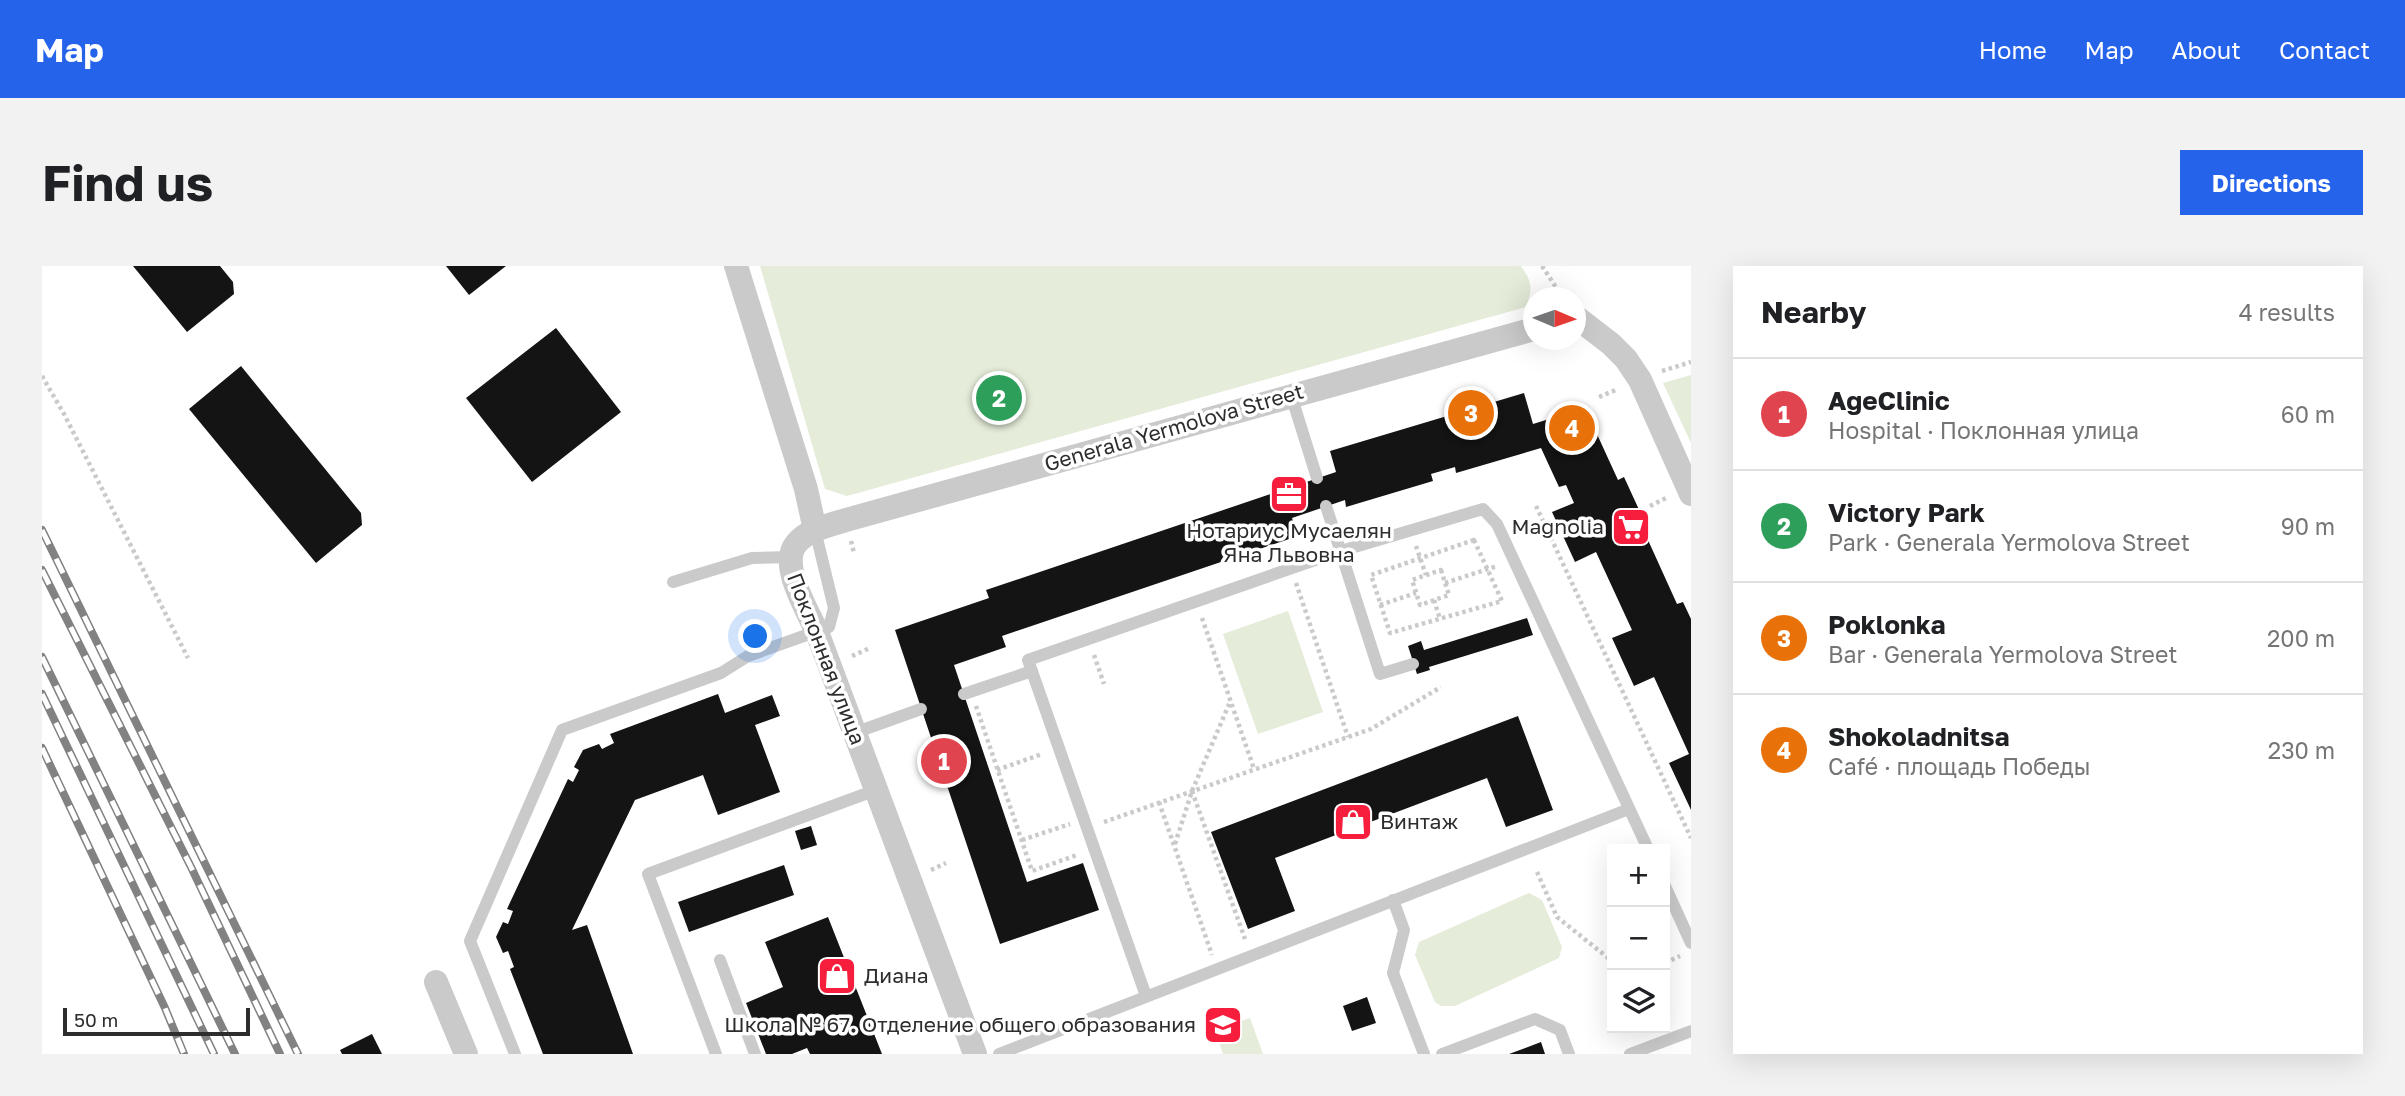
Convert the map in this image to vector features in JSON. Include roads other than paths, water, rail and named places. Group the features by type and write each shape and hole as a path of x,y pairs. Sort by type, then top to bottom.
{"street":[{"path":"736,266 806,489 815,530"},
{"path":"1586,325 1626,359 1640,380 1691,494"},
{"name":"Generala Yermolova Street","path":"815,530 1523,332"},
{"name":"Поклонная улица","path":"815,530 796,544 791,557 791,572 817,632 975,1054"},
{"path":"436,982 466,1054"}],"lane":[{"path":"1291,395 1317,478"},
{"path":"1326,506 1380,674 1413,664"},
{"path":"1146,996 1028,660 1341,551 1483,509 1497,524 1646,844"},
{"path":"515,1054 470,941 562,730 721,673 748,656 829,627 834,608 815,530"},
{"path":"673,582 752,558 791,557"},
{"path":"968,693 1032,671"},
{"path":"854,733 921,709"},
{"path":"716,1054 648,874 876,790"},
{"path":"999,1054 1629,808"},
{"path":"1670,897 1691,943"},
{"path":"1393,900 1404,930 1393,973 1424,1054"},
{"path":"720,960 755,1054"},
{"path":"1442,1054 1535,1019 1560,1030 1569,1054"},
{"path":"1630,1054 1691,1031"}],"railway":[{"path":"42,530 298,1054"},
{"path":"42,570 191,867 280,1054"},
{"path":"42,657 235,1054"},
{"path":"42,694 214,1054"},
{"path":"42,748 165,1008 184,1054"}],"place":[{"name":"Victory Park","path":"999,398"},
{"name":"Poklonka","path":"1471,413"},
{"name":"Shokoladnitsa","path":"1572,428"},
{"name":"Нотариус Мусаелян Яна Львовна","path":"1289,494"},
{"name":"Magnolia","path":"1631,527"},
{"name":"AgeClinic","path":"944,761"},
{"name":"Винтаж","path":"1353,822"},
{"name":"Диана","path":"837,976"},
{"name":"Школа № 67. Отделение общего образования","path":"1223,1025"}]}
